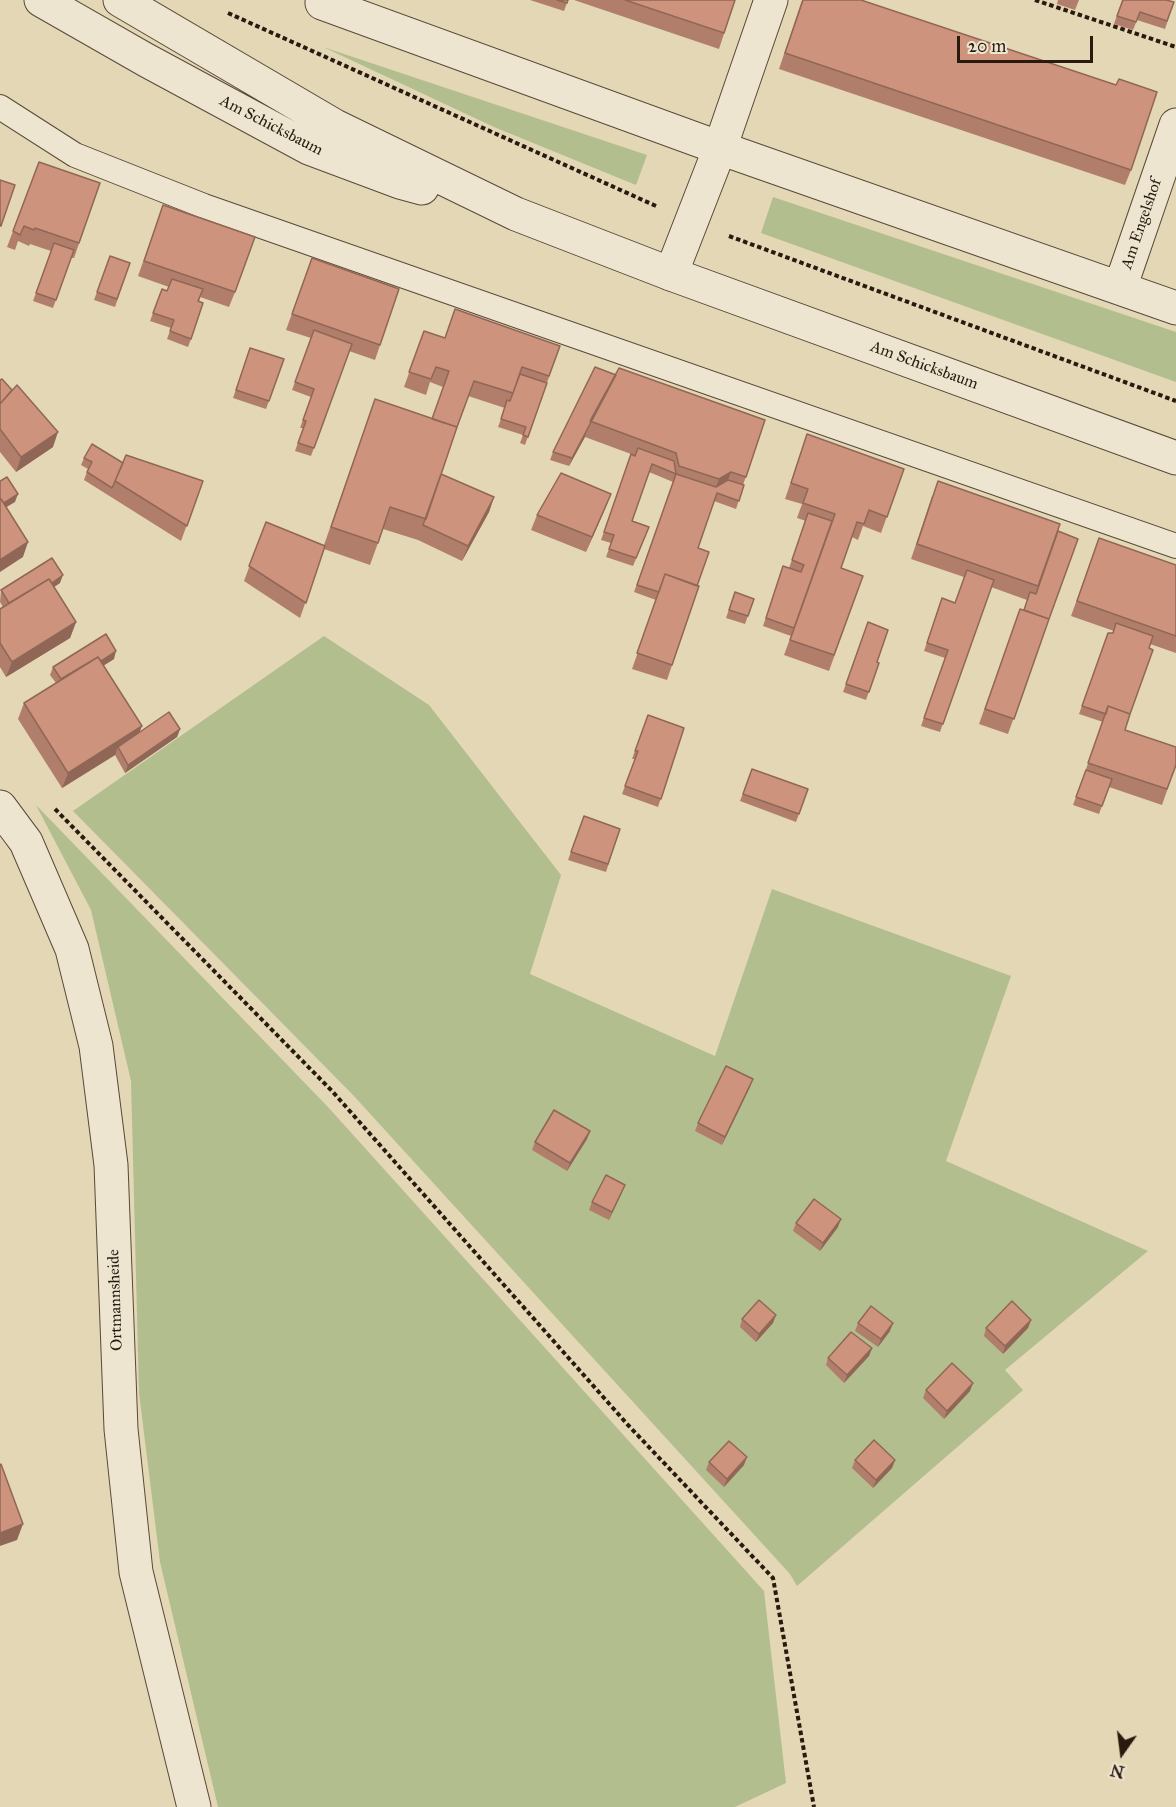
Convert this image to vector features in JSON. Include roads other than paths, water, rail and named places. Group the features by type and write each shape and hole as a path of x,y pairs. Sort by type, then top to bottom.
{"street":[{"name":"Am Schicksbaum","path":"41,0 309,148 400,183 516,214"},
{"name":"Am Schicksbaum","path":"120,0 335,126 516,214 671,274 1176,458"},
{"path":"671,274 720,148 771,0"},
{"path":"322,2 720,148 1176,308"},
{"name":"Am Engelshof","path":"1120,288 1176,125"},
{"name":"Ortmannsheide","path":"1,808 26,842 72,949 96,1046 111,1166 121,1429 136,1572 194,1807"}],"lane":[{"path":"0,107 75,155 204,206 1176,546"}]}
